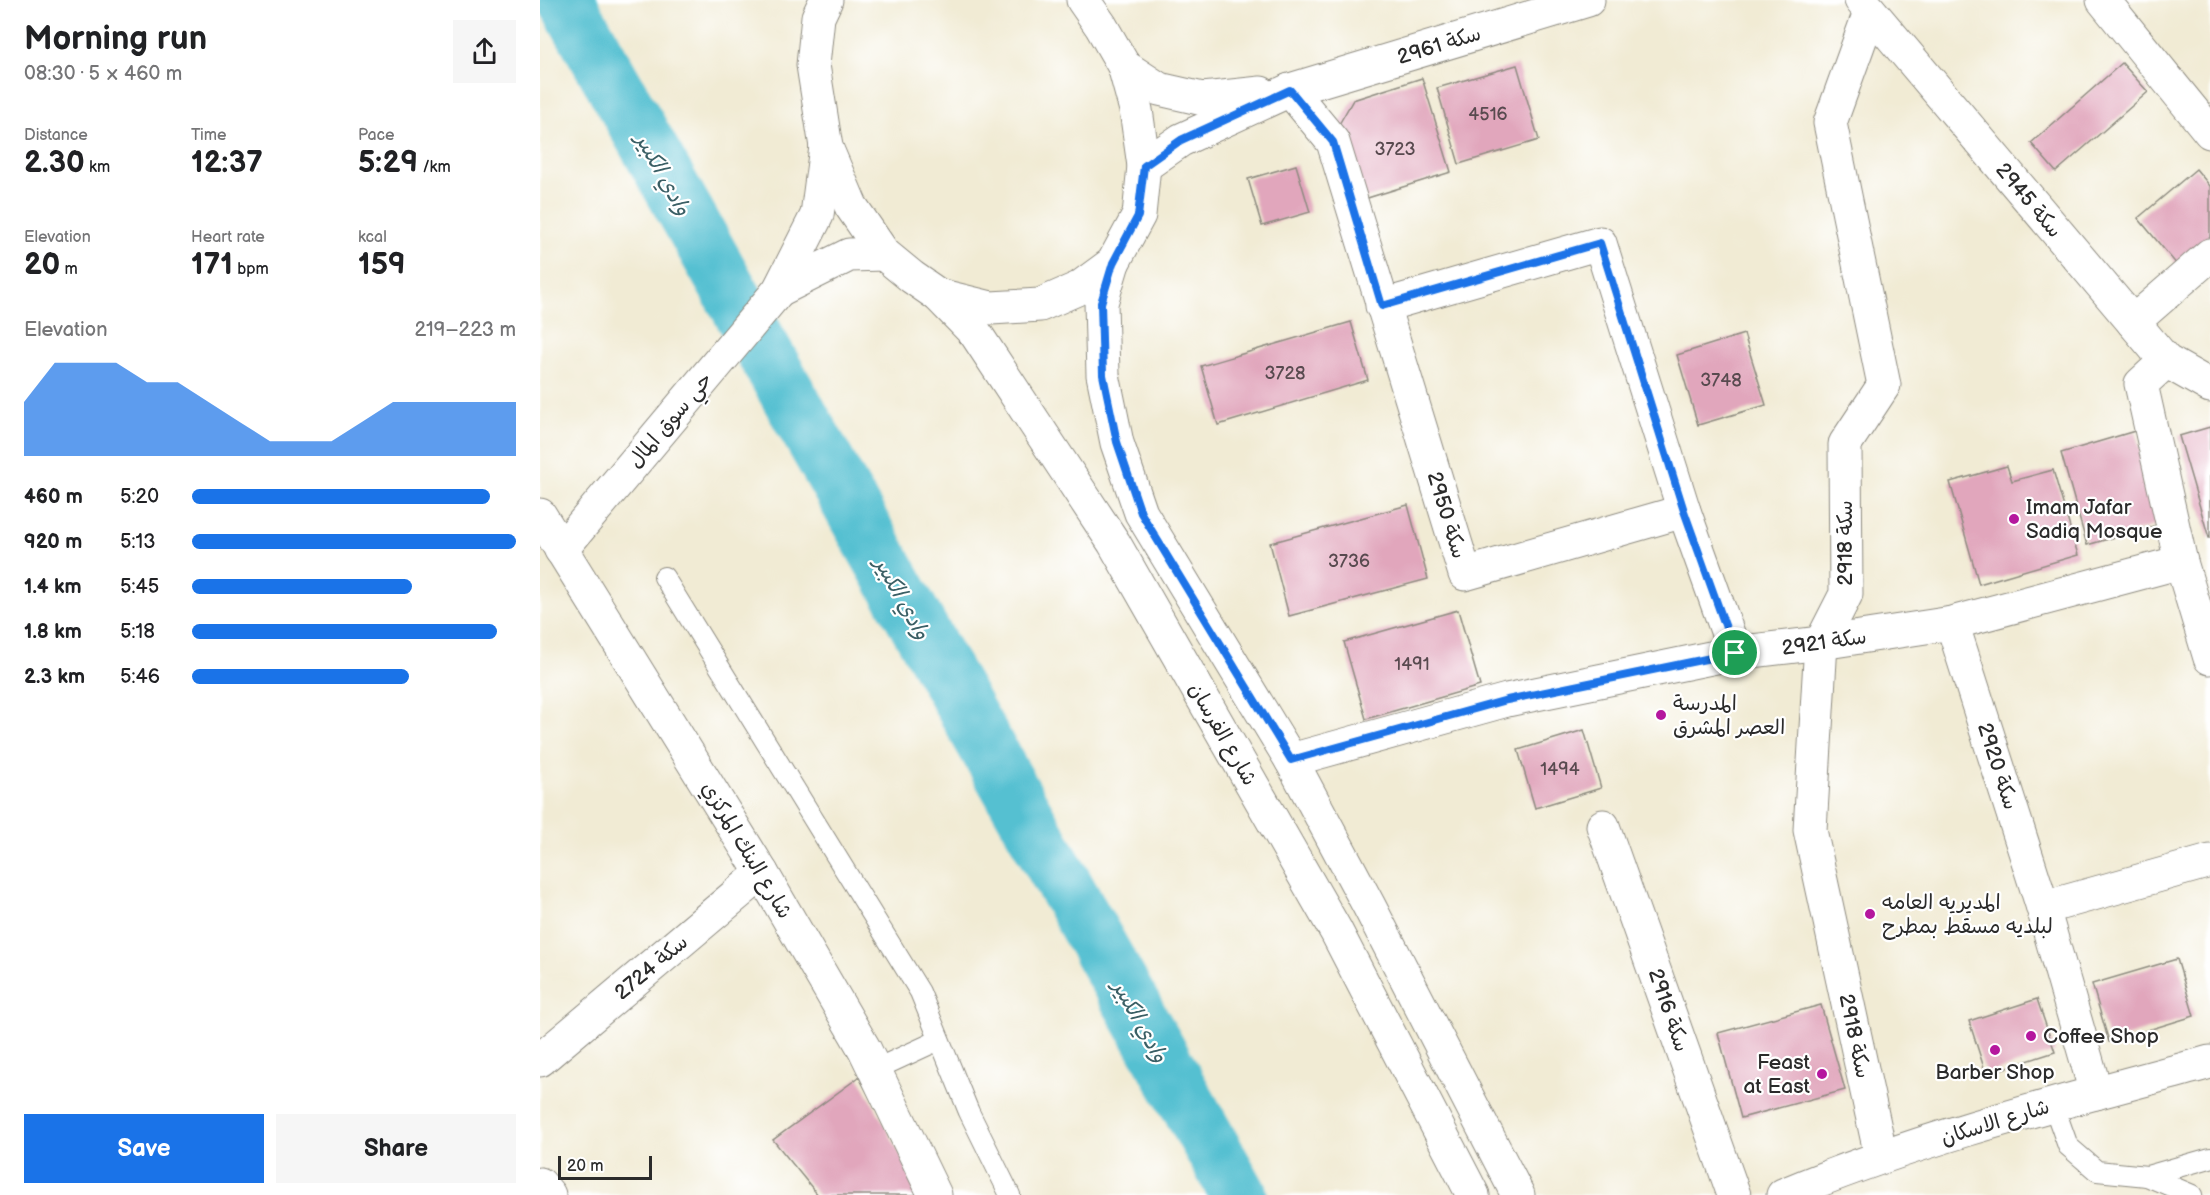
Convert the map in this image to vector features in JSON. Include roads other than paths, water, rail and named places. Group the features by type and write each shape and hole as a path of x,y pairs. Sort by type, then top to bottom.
{"street":[{"path":"817,6 813,65 826,147 851,206 884,254 938,295 991,308 1040,305 1079,288 1113,263 1138,216 1144,166 1136,111 1124,66 1083,0"},
{"name":"سكة 2961","path":"1144,166 1181,140 1290,90 1529,9 1588,0"},
{"path":"2103,0 2210,132"},
{"name":"سكة 2945","path":"1865,6 2166,361 2210,386"},
{"name":"سكة 2918","path":"1865,6 1830,123 1884,385 1845,444 1846,594 1821,643 1810,830 1881,1156"},
{"name":"سكة 2961","path":"1124,66 1160,89 1203,99 1290,90"},
{"name":"سكة 2950","path":"1290,90 1333,142 1465,574 1684,511"},
{"name":"حي سوق المال","path":"561,550 779,290 817,215 826,147"},
{"path":"1382,306 1600,243 1684,511 1735,653"},
{"name":"حي سوق المال","path":"779,290 849,255 884,254"},
{"path":"2133,322 2210,255"},
{"name":"شارع الفرسان","path":"1113,263 1101,303 1103,375 1117,442 1141,513 1291,760 1370,906 1518,1195"},
{"name":"شارع الفرسان","path":"938,295 976,334 1114,543 1336,931 1473,1195"},
{"path":"2166,361 2141,384 2181,562 2210,658"},
{"name":"شارع البنك المركزي","path":"540,515 762,873 865,1050 935,1195"},
{"name":"سكة 2921","path":"1291,760 1507,700 1735,653 1821,643 1952,623 2181,562"},
{"name":"سكة 2920","path":"1952,623 2043,908 2096,1093"},
{"name":"سكة 2916","path":"1603,825 1734,1195"},
{"path":"2043,908 2210,861"},
{"name":"سكة 2724","path":"540,1060 762,873"},
{"name":"شارع الاسكان","path":"1793,1193 1881,1156 2053,1104 2210,1062"},
{"path":"540,1184 549,1195"}],"lane":[{"path":"664,578 920,992 969,1112 1010,1195"},
{"path":"874,1070 939,1040"},
{"path":"2053,1104 2068,1146 2097,1171 2147,1176 2192,1195"},
{"path":"2147,1176 2210,1158"}],"waterway":[{"name":"وادي الكبير","path":"566,0 1239,1195"}],"place":[{"name":"Imam Jafar Sadiq Mosque","path":"2014,519"},
{"name":"المدرسة العصر المشرق","path":"1661,715"},
{"name":"المديريه العامه لبلديه مسقط بمطرح","path":"1870,914"},
{"name":"Coffee Shop","path":"2031,1036"},
{"name":"Barber Shop","path":"1995,1050"},
{"name":"Feast at East","path":"1822,1074"}]}
